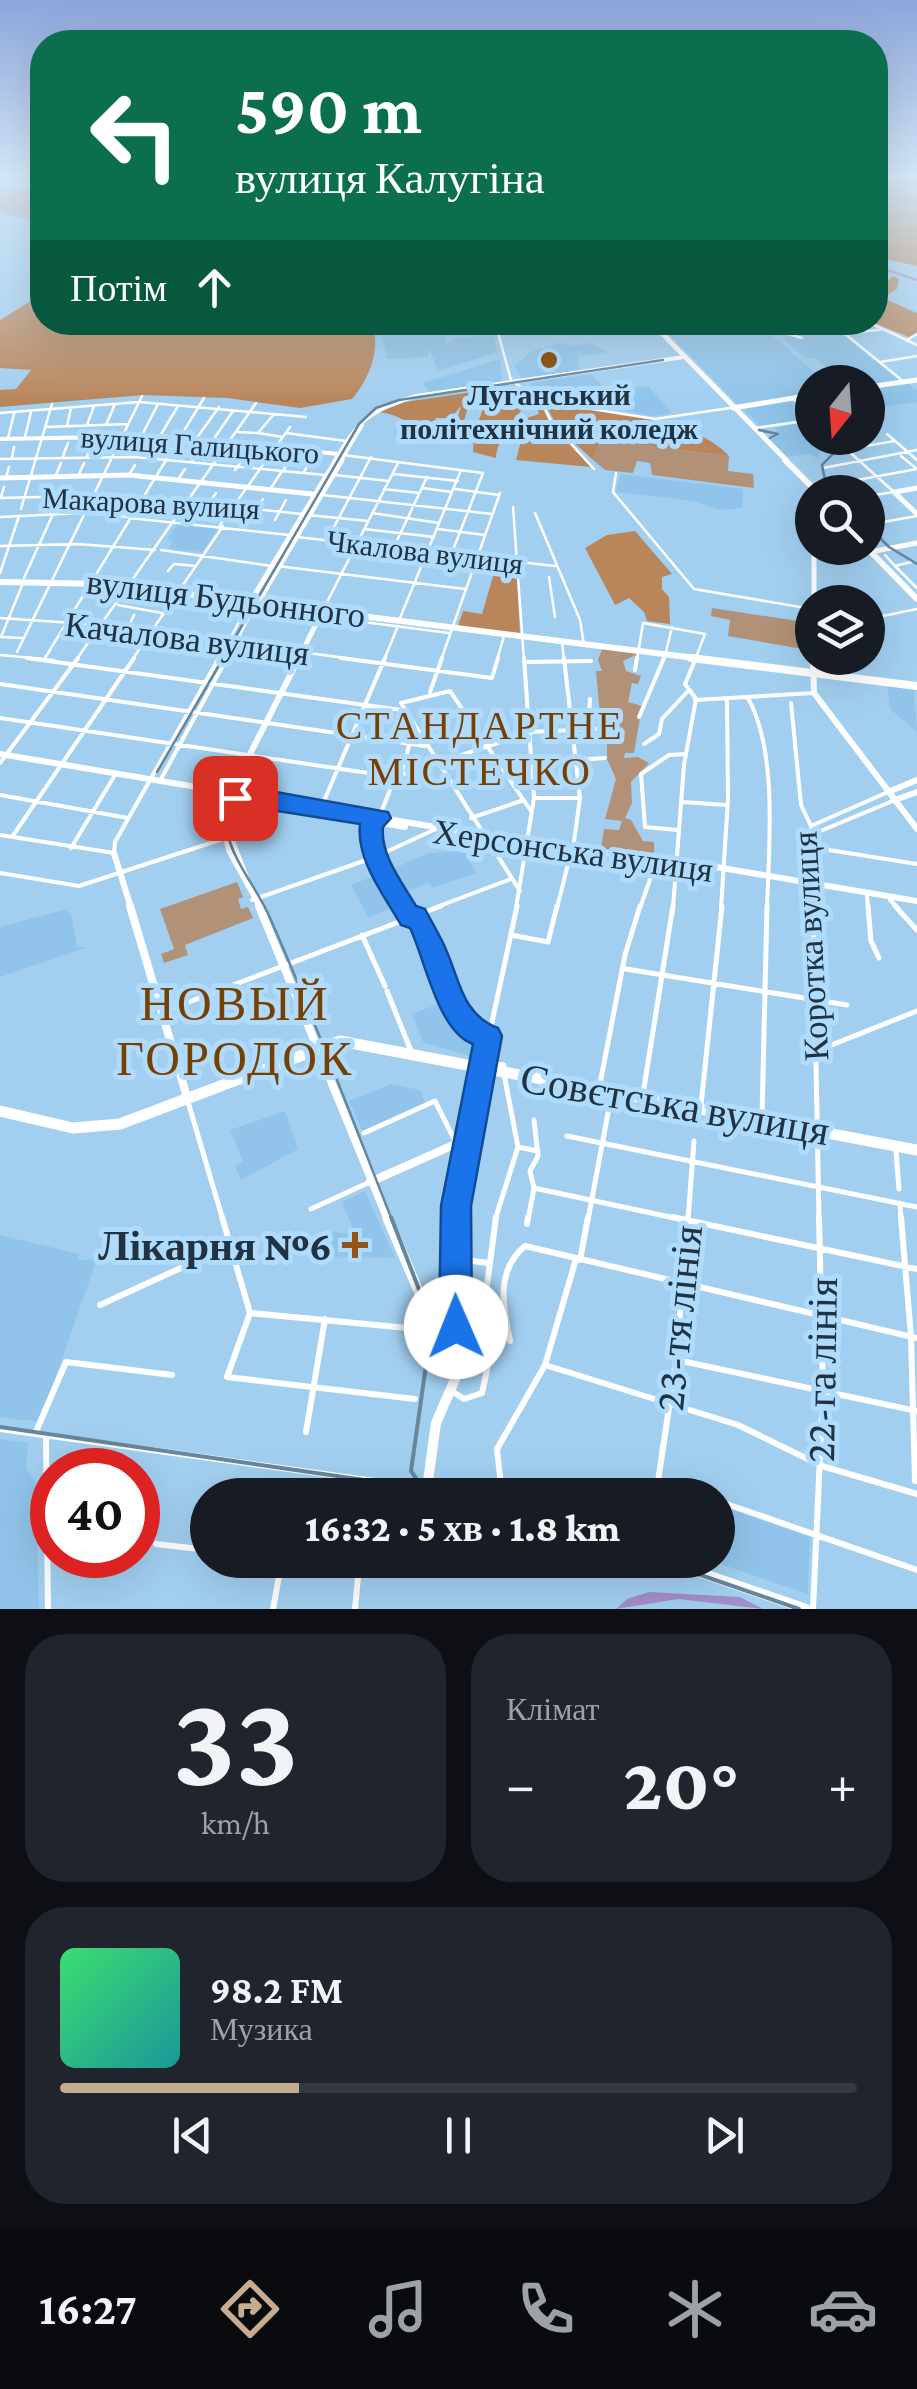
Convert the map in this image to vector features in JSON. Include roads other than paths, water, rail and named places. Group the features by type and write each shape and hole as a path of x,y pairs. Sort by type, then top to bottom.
{"main road":[{"path":"662,335 798,475"},
{"path":"885,385 917,380"},
{"path":"732,408 793,398"},
{"path":"732,408 799,475"},
{"path":"885,562 913,588"},
{"name":"вулиця Будьонного","path":"0,578 131,586 451,631 795,671"},
{"name":"вулиця Будьонного","path":"829,675 917,686"},
{"name":"Совєтська вулиця","path":"0,1110 86,1127 120,1124 340,1041 917,1150"}],"street":[{"path":"888,332 917,346"},
{"path":"907,340 917,334"},
{"path":"499,335 515,382 541,401 552,422 594,469"},
{"path":"792,335 802,338"},
{"path":"848,335 904,382"},
{"path":"880,362 917,356"},
{"path":"340,455 346,441 374,412 399,400 683,357"},
{"path":"16,654 142,396"},
{"path":"45,658 204,398"},
{"path":"541,401 655,418 732,408"},
{"path":"0,413 139,402 306,417"},
{"path":"142,436 159,403"},
{"path":"0,762 158,550 256,403"},
{"path":"106,425 116,404"},
{"path":"160,436 179,404"},
{"path":"87,425 94,406"},
{"path":"0,578 51,407"},
{"path":"196,439 220,407"},
{"path":"67,426 71,408"},
{"path":"213,440 235,409"},
{"path":"25,437 32,411"},
{"path":"8,438 15,412"},
{"path":"258,434 274,413"},
{"path":"755,428 795,421"},
{"path":"45,427 128,424"},
{"path":"91,435 95,425"},
{"path":"12,837 290,427"},
{"path":"165,781 160,774 236,644 274,566 358,427"},
{"path":"238,432 346,441"},
{"path":"887,434 917,460"},
{"name":"вулиця Галицького","path":"0,439 123,435 234,441 484,473 476,492"},
{"path":"885,442 895,441"},
{"path":"87,456 93,443"},
{"path":"63,456 68,444"},
{"path":"12,458 14,446"},
{"path":"135,456 141,446 172,448"},
{"path":"192,460 199,448"},
{"path":"823,468 917,450"},
{"path":"236,470 247,454"},
{"path":"899,454 917,469"},
{"path":"853,455 875,475"},
{"path":"0,459 135,456 388,481"},
{"path":"326,540 371,457"},
{"path":"271,488 290,458"},
{"path":"304,472 311,460"},
{"path":"254,899 225,820 252,755 399,461"},
{"path":"56,474 61,463"},
{"path":"79,474 84,463"},
{"path":"129,475 135,465"},
{"path":"3,478 9,468"},
{"path":"179,478 185,468"},
{"path":"400,618 462,469"},
{"path":"882,475 917,469"},
{"path":"616,473 613,492 694,590 795,604"},
{"path":"3,478 56,474 179,478 492,514"},
{"path":"392,474 458,481"},
{"path":"394,547 426,478"},
{"path":"885,484 917,515"},
{"path":"1,498 4,487"},
{"path":"885,493 917,488"},
{"path":"384,490 499,494 430,694"},
{"path":"451,554 476,492"},
{"path":"206,509 216,493"},
{"name":"Макарова вулиця","path":"1,498 142,496 368,521"},
{"path":"253,516 263,498"},
{"path":"274,520 286,500"},
{"path":"428,1478 436,1424 452,1390 458,1358 456,1206 533,814 528,662 513,507"},
{"name":"Чкалова вулиця","path":"0,518 20,512 177,520 519,566 555,566"},
{"path":"372,513 485,534"},
{"path":"22,638 0,637 53,514"},
{"path":"535,514 584,645"},
{"path":"885,521 917,515"},
{"path":"364,529 434,537"},
{"path":"0,546 39,543 158,550 466,589"},
{"path":"885,547 915,546"},
{"path":"885,554 913,588"},
{"path":"895,566 914,561"},
{"path":"168,571 174,564 196,566"},
{"path":"549,577 556,617"},
{"path":"551,587 565,586"},
{"path":"254,604 204,681 114,842 114,853 250,1313 227,1376 415,1400"},
{"path":"117,605 162,612"},
{"path":"885,616 917,609"},
{"path":"322,613 451,631"},
{"path":"128,628 134,614"},
{"name":"Качалова вулиця","path":"0,618 128,628 492,678"},
{"path":"635,670 643,623 706,634 685,684 696,700 814,694"},
{"path":"321,808 398,626"},
{"path":"639,717 668,656 672,627"},
{"path":"492,678 504,635"},
{"path":"510,935 548,942 572,850 580,798 562,642"},
{"path":"0,655 75,662 402,710"},
{"path":"528,662 591,661"},
{"path":"813,675 814,694 917,829"},
{"path":"0,684 425,746"},
{"path":"520,891 402,710 401,702 450,691 533,814"},
{"path":"644,744 659,734 662,720 688,692"},
{"path":"748,698 762,723 766,749 769,878 762,1122"},
{"path":"700,1110 730,748 726,699"},
{"path":"569,712 589,713 590,700"},
{"path":"643,1098 679,866 685,754 696,700"},
{"name":"Коротка вулиця","path":"791,703 801,804 812,834 820,1131"},
{"path":"0,718 394,777 531,732 596,729"},
{"path":"402,775 409,744"},
{"name":"Херсонська вулиця","path":"3,754 484,838 722,870 917,903"},
{"path":"679,830 645,826 642,774 669,755 685,754"},
{"path":"576,760 605,758"},
{"path":"72,848 116,773"},
{"path":"394,777 370,839 375,856 436,955 444,988 472,1032 488,1036"},
{"path":"811,826 917,780"},
{"path":"812,834 917,792"},
{"path":"0,795 128,818"},
{"path":"234,795 220,818 226,838 254,899 266,914 370,1182 432,1323"},
{"name":"Херсонська вулиця","path":"234,795 376,820"},
{"path":"534,798 580,798"},
{"path":"472,818 524,800"},
{"path":"683,802 726,806"},
{"path":"254,899 436,830"},
{"path":"0,835 114,853"},
{"path":"0,873 79,886 226,838"},
{"path":"810,847 917,864"},
{"path":"501,1478 498,1449 545,1365 594,1199 625,955 651,872 654,868 679,866"},
{"path":"161,1012 510,879"},
{"name":"Херсонська вулиця","path":"811,885 917,903"},
{"path":"867,896 871,941 878,958"},
{"path":"890,900 917,930"},
{"path":"362,935 412,1054"},
{"path":"626,969 847,1004"},
{"path":"817,1051 917,1010"},
{"path":"452,1390 458,1398 482,1393 494,1338 495,1320 486,1294 488,1263 496,1215 518,1147 504,1069"},
{"path":"364,1133 435,1101 456,1143"},
{"path":"527,1224 534,1188 530,1177 538,1150 534,1120"},
{"name":"22-га лінія","path":"804,1608 822,1466 820,1131"},
{"path":"568,1136 917,1207"},
{"path":"310,1210 468,1138"},
{"name":"23-тя лінія","path":"658,1478 676,1360 694,1141"},
{"path":"896,1146 900,1189"},
{"path":"518,1147 538,1150"},
{"path":"534,1188 917,1270"},
{"path":"900,1204 914,1337 915,1482"},
{"path":"100,1305 232,1245"},
{"path":"510,1342 502,1299 508,1262 525,1246 914,1337"},
{"path":"455,1258 488,1263"},
{"path":"250,1313 418,1329 432,1323 456,1327"},
{"path":"306,1432 325,1319"},
{"path":"676,1360 916,1410"},
{"path":"35,1434 66,1362 172,1376"},
{"path":"545,1365 738,1425 822,1466 917,1494"},
{"path":"0,1429 354,1478"},
{"path":"46,1436 48,1609"},
{"path":"735,1507 917,1570"},
{"path":"160,1544 190,1548"},
{"path":"273,1609 279,1578"},
{"path":"354,1609 358,1578"},
{"path":"716,1578 804,1608"}],"waterway":[{"path":"888,270 917,280"}],"tram line":[{"path":"157,772 359,424 376,408 399,400 663,360"},
{"path":"759,430 778,434 770,438"},
{"path":"226,805 233,851 286,955 392,1220"},
{"path":"391,1217 432,1323 411,1471 416,1478"},
{"path":"0,1427 351,1478"},
{"path":"709,1578 799,1609"}],"railway":[{"path":"824,475 822,465 832,455"},
{"path":"885,543 917,564"}],"place":[{"name":"Луганський політехнічний коледж","path":"549,360"},
{"name":"Лікарня №6","path":"355,1245"}],"district":[{"name":"СТАНДАРТНЕ МІСТЕЧКО","path":"480,748"},
{"name":"НОВЫЙ ГОРОДОК","path":"235,1030"}]}
